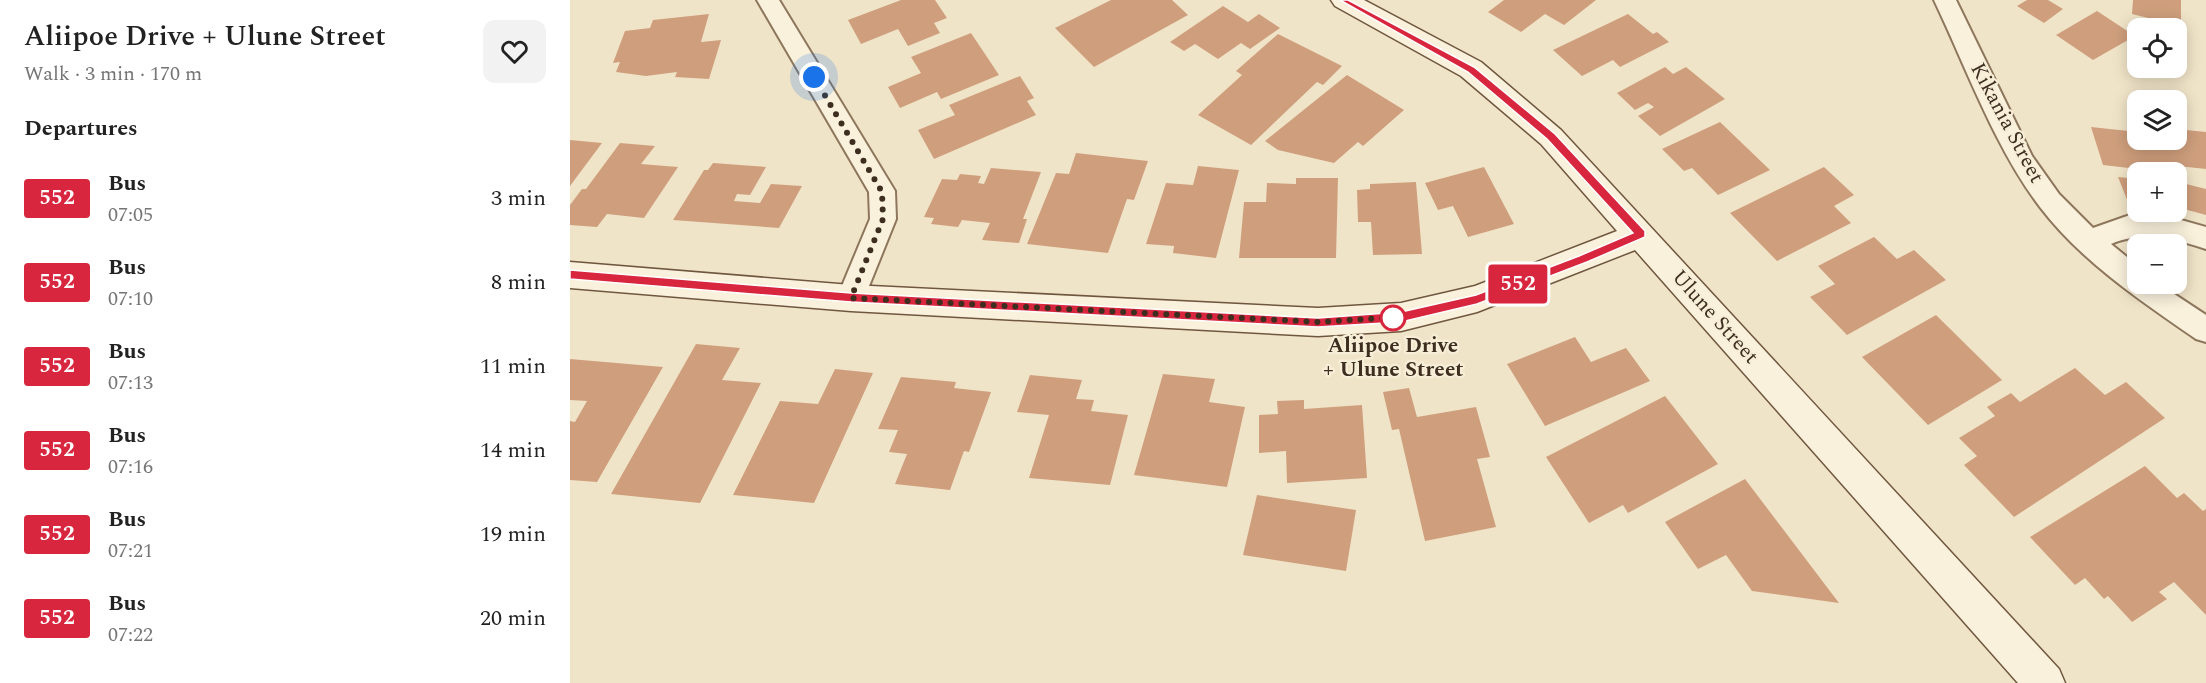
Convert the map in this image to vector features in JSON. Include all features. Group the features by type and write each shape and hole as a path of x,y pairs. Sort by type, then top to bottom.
{"street":[{"path":"768,0 882,192 883,219 851,298"},
{"name":"Ulune Street","path":"1344,0 1471,69 1551,137 2045,683"},
{"name":"Kikania Street","path":"1945,0 2022,161 2050,201 2089,241 2127,274"},
{"path":"2089,241 2130,225 2174,228 2206,238"},
{"path":"570,275 851,298 1318,322 1401,317 1477,299 1583,259 1641,234"},
{"name":"Kikania Street","path":"2154,294 2206,330"}],"building":[{"path":"901,0 935,0 947,18 934,23 940,33 908,46 898,29 861,44 848,20"},
{"path":"1111,0 1172,0 1188,15 1094,67 1055,28"},
{"path":"1504,0 1596,0 1564,25 1545,14 1521,32 1488,12"},
{"path":"2027,0 2048,0 2063,9 2044,23 2017,6"},
{"path":"2133,0 2181,0 2181,18 2148,18 2132,14"},
{"path":"1223,6 1248,22 1259,14 1280,28 1250,49 1241,43 1218,59 1195,44 1184,51 1170,42"},
{"path":"2097,11 2127,31 2127,41 2093,60 2056,35"},
{"path":"709,14 701,42 721,40 709,79 675,77 677,72 646,76 616,72 620,62 613,63 625,31 650,28 653,20"},
{"path":"1628,14 1653,34 1657,32 1669,42 1620,67 1613,60 1582,76 1553,50"},
{"path":"971,33 999,75 941,99 937,92 900,108 888,87 921,73 911,57"},
{"path":"1278,34 1342,66 1323,85 1317,82 1251,145 1198,115 1242,75 1236,71"},
{"path":"1665,67 1673,74 1686,67 1725,99 1660,136 1638,116 1654,107 1648,103 1635,110 1617,93"},
{"path":"1347,75 1404,110 1363,146 1358,142 1334,163 1278,150 1265,141"},
{"path":"1020,76 1034,98 1027,101 1036,115 934,159 918,130 955,115 949,105"},
{"path":"1720,122 1770,170 1718,195 1692,168 1684,171 1662,149"},
{"path":"2091,127 2127,131 2127,150 2187,150 2187,130 2206,132 2206,169 2187,167 2187,162 2127,162 2127,168 2103,165"},
{"path":"570,140 602,143 570,186"},
{"path":"620,143 655,146 641,164 678,167 644,218 607,214 597,227 570,225 570,205 582,189 586,189"},
{"path":"1076,153 1148,161 1134,200 1127,199 1108,253 1027,244 1056,173 1069,174"},
{"path":"713,163 766,167 750,195 737,194 734,201 760,203 771,184 802,186 779,228 673,220 704,170 708,170"},
{"path":"1198,166 1239,170 1216,258 1173,253 1174,246 1146,244 1166,183 1193,185"},
{"path":"1484,167 1514,224 1468,237 1453,206 1438,210 1425,183"},
{"path":"1824,167 1854,195 1834,206 1851,223 1777,261 1730,213"},
{"path":"991,168 1041,172 1023,219 1027,219 1019,243 982,240 990,223 962,220 958,227 931,224 934,218 924,217 942,179 957,180 960,174 981,176 978,183 984,184"},
{"path":"2118,177 2127,178 2127,200"},
{"path":"1296,178 1338,178 1336,258 1239,258 1244,202 1266,202 1267,183 1296,184"},
{"path":"1416,182 1422,254 1373,255 1371,222 1358,222 1357,190 1370,189 1370,184"},
{"path":"2187,184 2206,189 2206,215 2187,210"},
{"path":"1874,237 1897,259 1914,250 1946,280 1847,335 1810,297 1835,284 1818,266"},
{"path":"1936,315 2002,380 1928,425 1862,357"},
{"path":"1575,337 1591,362 1626,348 1650,381 1545,426 1507,364"},
{"path":"696,344 740,348 722,380 761,383 700,503 611,494"},
{"path":"570,359 663,367 597,482 570,480 570,421 575,422 587,401 570,400"},
{"path":"2075,368 2105,395 2126,382 2165,418 2014,517 1964,465 1977,456 1959,438 1995,416 1987,407 2011,393 2020,402"},
{"path":"835,369 873,373 814,503 733,495 780,401 818,404"},
{"path":"1163,374 1215,379 1209,402 1245,407 1227,487 1134,475"},
{"path":"1030,375 1082,380 1076,399 1094,400 1091,411 1128,415 1110,485 1029,478 1049,415 1017,412"},
{"path":"901,377 956,382 954,388 991,392 969,452 964,451 950,490 895,484 907,454 889,452 898,430 878,429"},
{"path":"1409,388 1417,417 1476,407 1490,457 1477,459 1496,527 1425,541 1399,429 1392,430 1383,392"},
{"path":"1665,396 1718,464 1628,513 1623,505 1589,523 1546,457"},
{"path":"1304,400 1304,409 1362,405 1367,478 1287,483 1286,451 1259,453 1259,415 1278,414 1277,401"},
{"path":"2145,466 2177,498 2184,493 2203,511 2206,509 2206,615 2174,582 2159,592 2167,599 2132,622 2108,596 2104,599 2085,578 2075,585 2030,537"},
{"path":"1745,479 1839,603 1752,591 1726,555 1698,569 1665,522"},
{"path":"1257,495 1356,510 1346,571 1243,555"}],"bus line":[{"name":"552","path":"570,275 851,298 1318,322 1401,317 1477,299 1583,259 1641,234 1551,137 1471,69 1344,0"}],"place":[{"name":"Aliipoe Drive + Ulune Street","path":"1393,318"}],"route":[{"path":"814,77 882,192 883,219 851,298 1318,322 1401,317 1393,318"}]}
